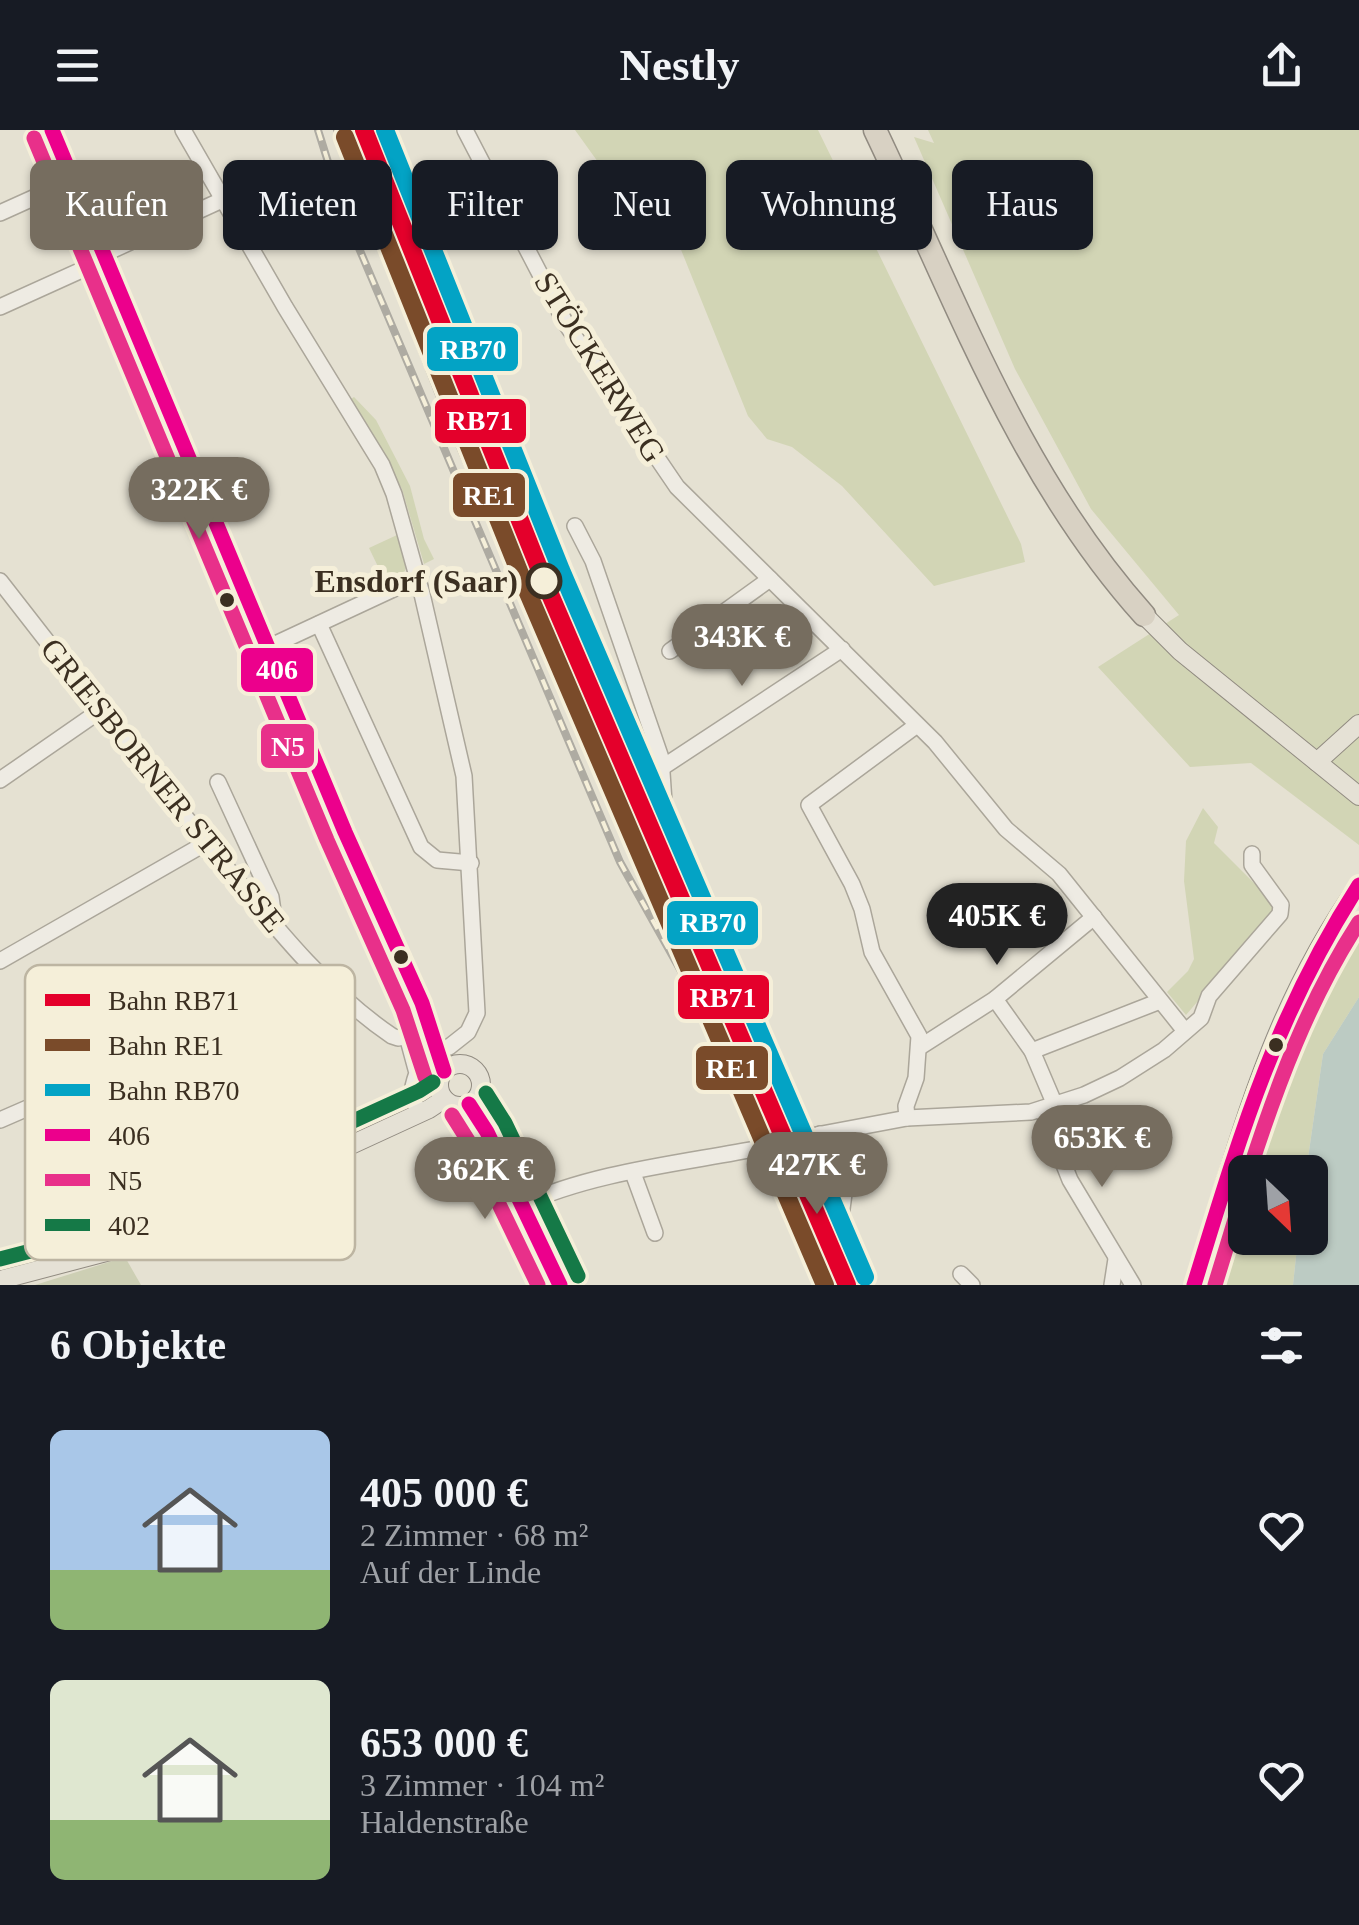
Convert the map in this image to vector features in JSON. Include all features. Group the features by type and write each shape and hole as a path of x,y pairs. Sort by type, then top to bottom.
{"highway":[{"path":"875,130 1030,454 1074,528 1144,616"}],"main road":[{"path":"52,130 65,160"},
{"path":"102,250 345,832 432,1032 452,1068"},
{"path":"1144,616 1180,651 1359,796"},
{"path":"1317,762 1359,724"},
{"path":"1194,1285 1250,1104 1299,982 1359,885"},
{"path":"422,1003 448,1047 452,1068"},
{"path":"452,1068 474,1069 481,1080 479,1094 470,1104 456,1106 444,1099 439,1082 452,1068"},
{"path":"355,1143 444,1099"},
{"path":"470,1104 522,1205 549,1283"},
{"path":"0,1280 25,1280 84,1260"}],"street":[{"path":"183,130 382,465 394,494 460,750 471,863 477,1013 468,1032 448,1047"},
{"name":"STÖCKERWEG","path":"466,130 578,345 677,487 948,758 1006,828 1059,874 1185,1031"},
{"path":"0,213 30,199"},
{"path":"0,307 222,200"},
{"path":"575,526 592,561 663,767 664,802 799,1124 815,1135 845,1186 840,1224 865,1285"},
{"path":"269,648 417,578"},
{"path":"670,651 770,579"},
{"name":"GRIESBORNER STRASSE","path":"0,581 206,843 311,965"},
{"path":"319,624 422,847 437,860 471,863"},
{"path":"663,767 842,649"},
{"path":"0,780 101,710"},
{"path":"907,1118 906,1106 914,1088 920,1047 915,1029 872,952 852,884 809,804 917,726"},
{"path":"218,782 271,896 275,926"},
{"path":"0,961 206,843"},
{"path":"815,1135 907,1118 1049,1107 1120,1078 1164,1050 1200,1018 1209,996 1282,910 1252,865 1252,854"},
{"path":"920,1047 995,1000 1094,917"},
{"path":"995,1000 1032,1052 1070,1180 1132,1285"},
{"path":"1032,1052 1160,1001"},
{"name":"GRIESBORNER STRASSE","path":"355,1006 385,1032 405,1037"},
{"path":"418,1114 411,1093 417,1073 405,1037 432,1032"},
{"path":"0,1120 25,1109"},
{"path":"494,1148 494,1183 549,1283"},
{"path":"522,1205 546,1194 760,1148"},
{"path":"634,1173 655,1233"},
{"path":"1112,1285 1116,1259"}],"green space":[{"path":"575,130 818,130 833,160 726,160 726,250 877,250 1021,544 1025,562 934,586 842,486 792,447 767,439 748,416 681,250 706,250 706,160 597,160"},
{"path":"928,130 1359,130 1359,845 1251,763 1190,767 1098,667 1179,615 1091,509 1015,369 963,250 1093,250 1093,160 952,160 952,224 932,178 932,160 924,160 914,137 934,143"},
{"path":"354,397 376,420 410,486 424,539 434,559 424,564 402,489 351,399"},
{"path":"397,535 405,571 385,581 369,548"},
{"path":"1203,808 1218,827 1214,843 1270,899 1273,913 1186,1015 1167,992 1194,959 1184,881 1186,841"},
{"path":"1359,918 1359,997 1323,1054 1308,1155 1260,1155 1288,1048 1326,971"},
{"path":"1228,1248 1228,1255 1296,1255 1293,1285 1211,1285"},
{"path":"127,1260 141,1285 35,1285"}],"shaded area":[{"path":"1359,997 1359,1285 1293,1285 1296,1255 1328,1255 1328,1155 1308,1155 1323,1054"}],"railway":[{"path":"318,130 344,213 620,862 762,1116 821,1244"},
{"path":"337,130 451,426 655,902"},
{"path":"355,130 466,417 731,1037"},
{"path":"828,1262 837,1285"}],"rail line":[{"name":"RB71","path":"364,130 543,578 847,1285"},
{"name":"RB70","path":"385,130 561,570 865,1277"},
{"name":"RE1","path":"345,137 525,586 825,1285"}],"transit line":[{"name":"406","path":"52,130 345,832 422,1003 444,1071"},
{"name":"N5","path":"34,138 327,840 403,1010 425,1077"},
{"name":"406","path":"1194,1285 1244,1129 1282,1030 1304,982 1359,885"},
{"name":"N5","path":"1255,1155 1296,1043 1359,922"},
{"name":"402","path":"355,1120 433,1082"},
{"name":"402","path":"486,1093 505,1123 578,1276"},
{"name":"406","path":"469,1104 487,1132 560,1285"},
{"name":"N5","path":"452,1115 538,1285"},
{"name":"N5","path":"1215,1285 1228,1243"},
{"name":"402","path":"0,1259 25,1252"}],"place":[{"name":"Ensdorf (Saar)","path":"544,581"}]}
